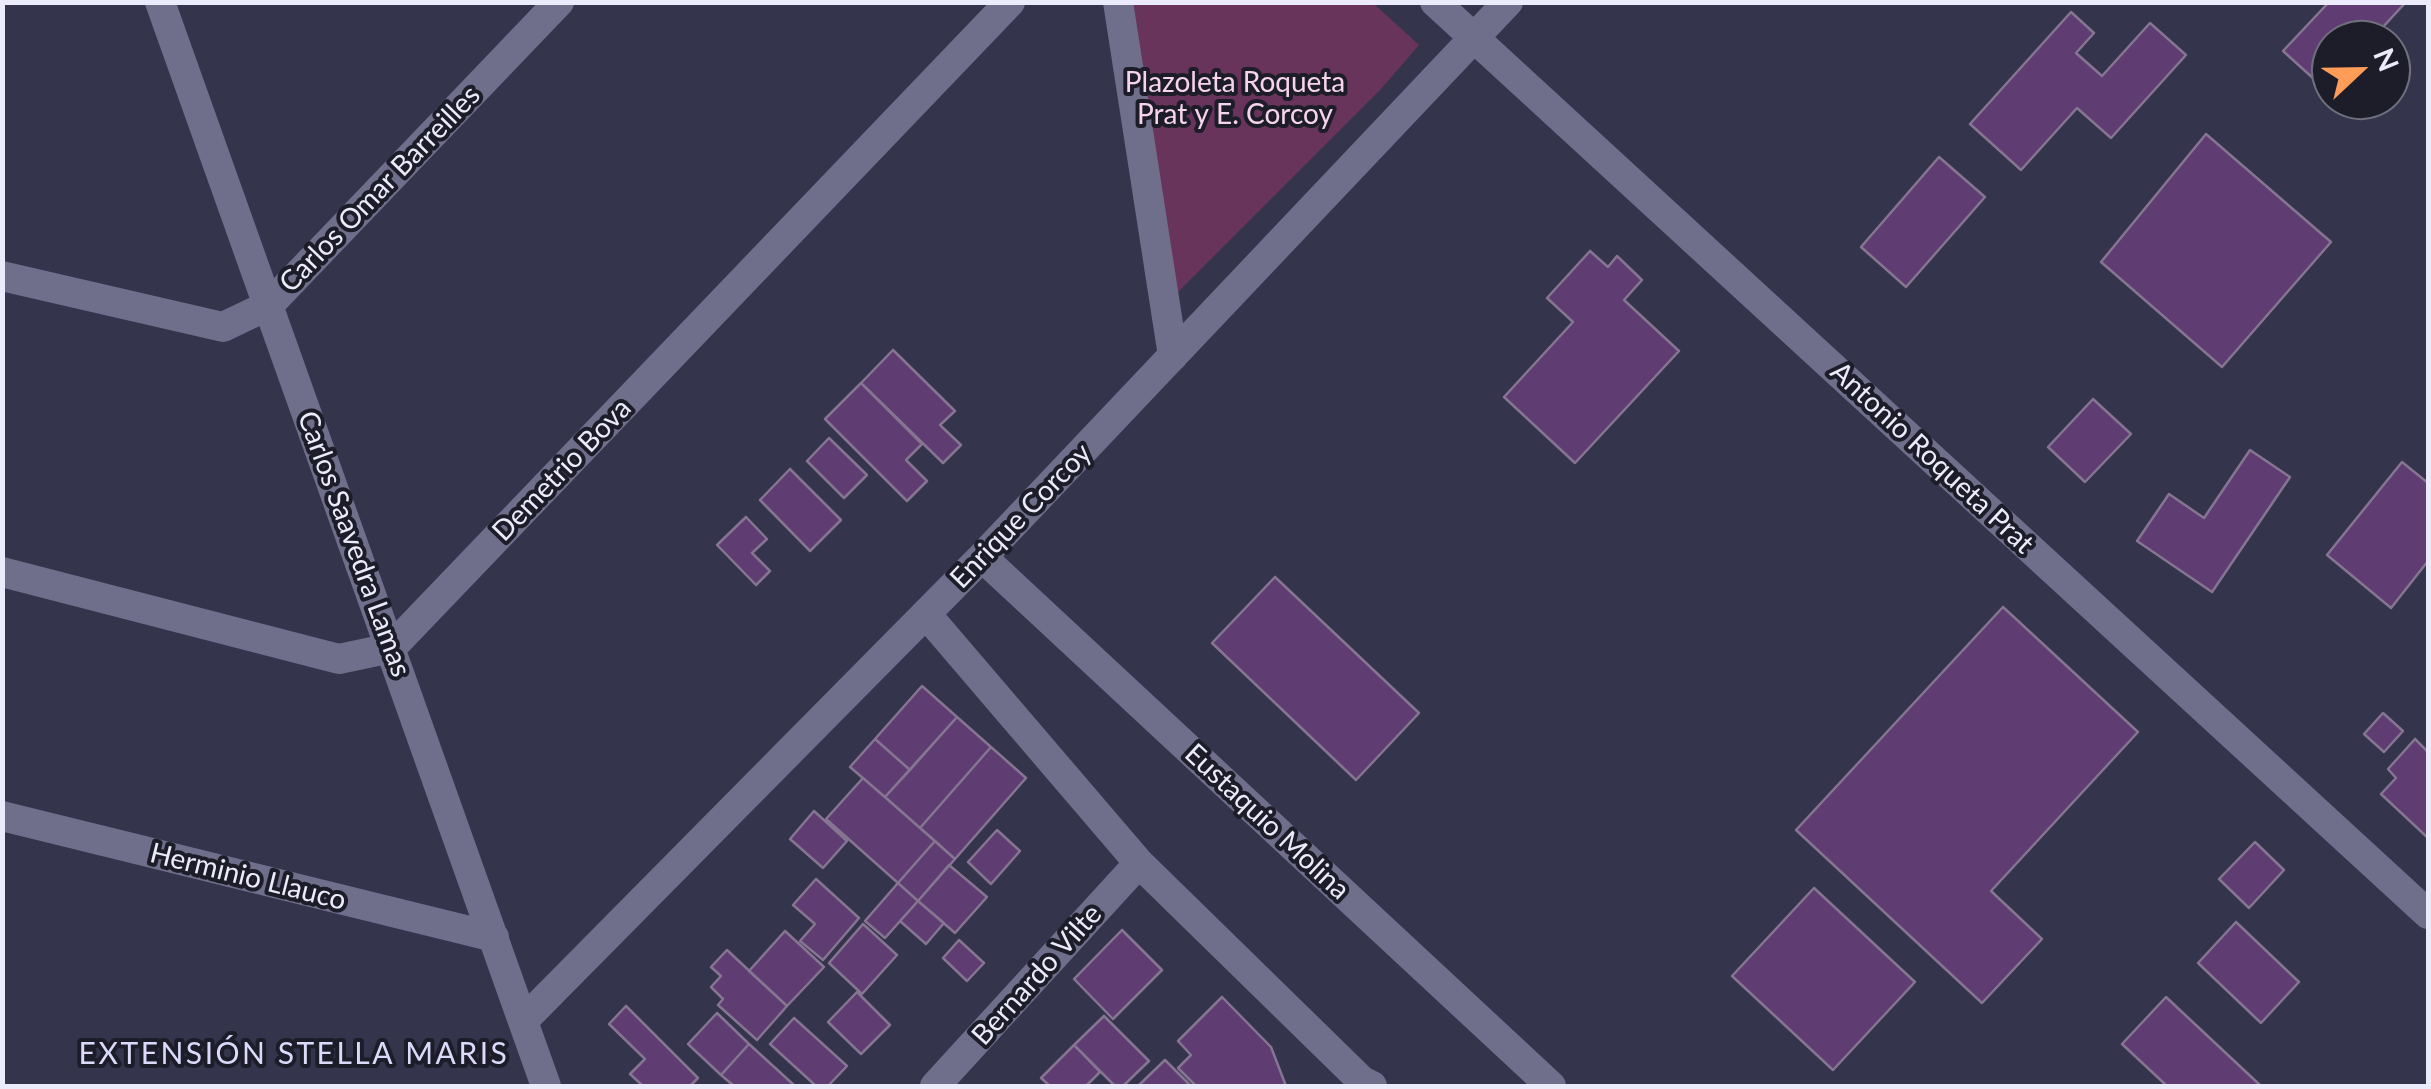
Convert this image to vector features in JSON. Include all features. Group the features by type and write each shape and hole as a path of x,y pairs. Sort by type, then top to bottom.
{"street":[{"name":"Carlos Saavedra Lamas","path":"160,2 546,1086"},
{"name":"Carlos Omar Barreilles","path":"2,276 224,326 269,305 559,2"},
{"name":"Demetrio Bova","path":"392,648 1010,2"},
{"path":"1118,2 1173,356"},
{"name":"Antonio Roqueta Prat","path":"1435,2 2428,914"},
{"name":"Enrique Corcoy","path":"524,1020 982,557 1508,2"},
{"name":"Eustaquio Molina","path":"982,557 1552,1086"},
{"path":"2,572 340,659 392,648"},
{"path":"926,614 1140,862 1364,1085"},
{"name":"Herminio Llauco","path":"2,816 494,938"},
{"name":"Bernardo Vilte","path":"935,1086 1140,862"}],"green space":[{"name":"Plazoleta Roqueta Prat y E. Corcoy","path":"1122,3 1373,3 1419,45 1381,89 1166,304"}],"building":[{"path":"2329,2 2406,2 2389,20 2312,20"},
{"path":"2071,12 2094,33 2076,53 2102,76 2150,23 2186,55 2111,138 2077,108 2021,170 1970,124"},
{"path":"2311,21 2311,76 2283,51"},
{"path":"2206,134 2331,242 2222,367 2101,262"},
{"path":"1939,157 1985,197 1906,287 1861,247"},
{"path":"1590,251 1608,267 1617,256 1642,280 1624,300 1679,351 1575,463 1504,397 1573,322 1547,298"},
{"path":"893,350 955,411 940,425 961,445 943,463 861,383"},
{"path":"861,383 922,444 906,460 927,481 907,501 825,419"},
{"path":"2093,399 2131,434 2085,482 2048,447"},
{"path":"829,438 867,475 844,498 807,461"},
{"path":"2250,450 2290,477 2212,592 2137,541 2169,494 2204,518"},
{"path":"2402,462 2428,483 2428,561 2391,608 2327,555"},
{"path":"790,469 841,520 810,551 760,500"},
{"path":"746,517 767,539 752,553 770,571 756,585 717,545"},
{"path":"1275,577 1419,713 1356,780 1212,643"},
{"path":"2003,607 2138,732 1991,891 2042,939 1982,1003 1796,830"},
{"path":"922,686 957,717 910,770 875,739"},
{"path":"2383,713 2403,731 2384,752 2364,734"},
{"path":"957,717 991,747 920,828 885,797"},
{"path":"875,739 910,770 885,797 850,767"},
{"path":"2415,739 2428,752 2428,838 2381,794 2396,778 2388,769"},
{"path":"991,747 1026,778 955,859 920,828"},
{"path":"863,778 935,841 898,883 826,819"},
{"path":"814,811 847,841 823,868 790,839"},
{"path":"997,830 1020,851 991,884 968,862"},
{"path":"935,841 955,859 918,901 898,883"},
{"path":"2255,842 2284,870 2249,908 2219,879"},
{"path":"949,865 987,897 955,933 918,901"},
{"path":"816,879 859,918 823,960 800,941 815,924 793,905"},
{"path":"898,883 918,901 885,938 865,921"},
{"path":"1814,888 1915,982 1833,1070 1732,976"},
{"path":"918,901 944,923 926,944 900,921"},
{"path":"2236,922 2299,982 2261,1023 2198,963"},
{"path":"863,924 897,955 862,994 829,963"},
{"path":"1122,930 1162,970 1113,1019 1074,979"},
{"path":"785,931 824,967 787,1006 749,971"},
{"path":"959,940 984,963 967,981 943,958"},
{"path":"727,950 787,1006 757,1040 718,1005 723,999 711,987 721,976 711,967"},
{"path":"857,992 890,1025 861,1054 828,1022"},
{"path":"1222,997 1271,1047 1286,1086 1196,1086 1178,1068 1191,1055 1178,1041"},
{"path":"2166,997 2261,1086 2167,1086 2122,1044"},
{"path":"626,1006 698,1078 690,1086 643,1086 630,1074 645,1059 609,1024"},
{"path":"717,1013 749,1044 721,1075 688,1044"},
{"path":"1104,1016 1149,1061 1123,1086 1115,1086 1074,1045"},
{"path":"794,1018 847,1066 828,1086 816,1086 770,1044"},
{"path":"749,1044 795,1086 734,1086 721,1075"},
{"path":"1074,1045 1100,1072 1086,1086 1050,1086 1041,1078"},
{"path":"1165,1060 1191,1086 1138,1086"}],"district":[{"name":"EXTENSIÓN STELLA MARIS","path":"294,1054"}]}
